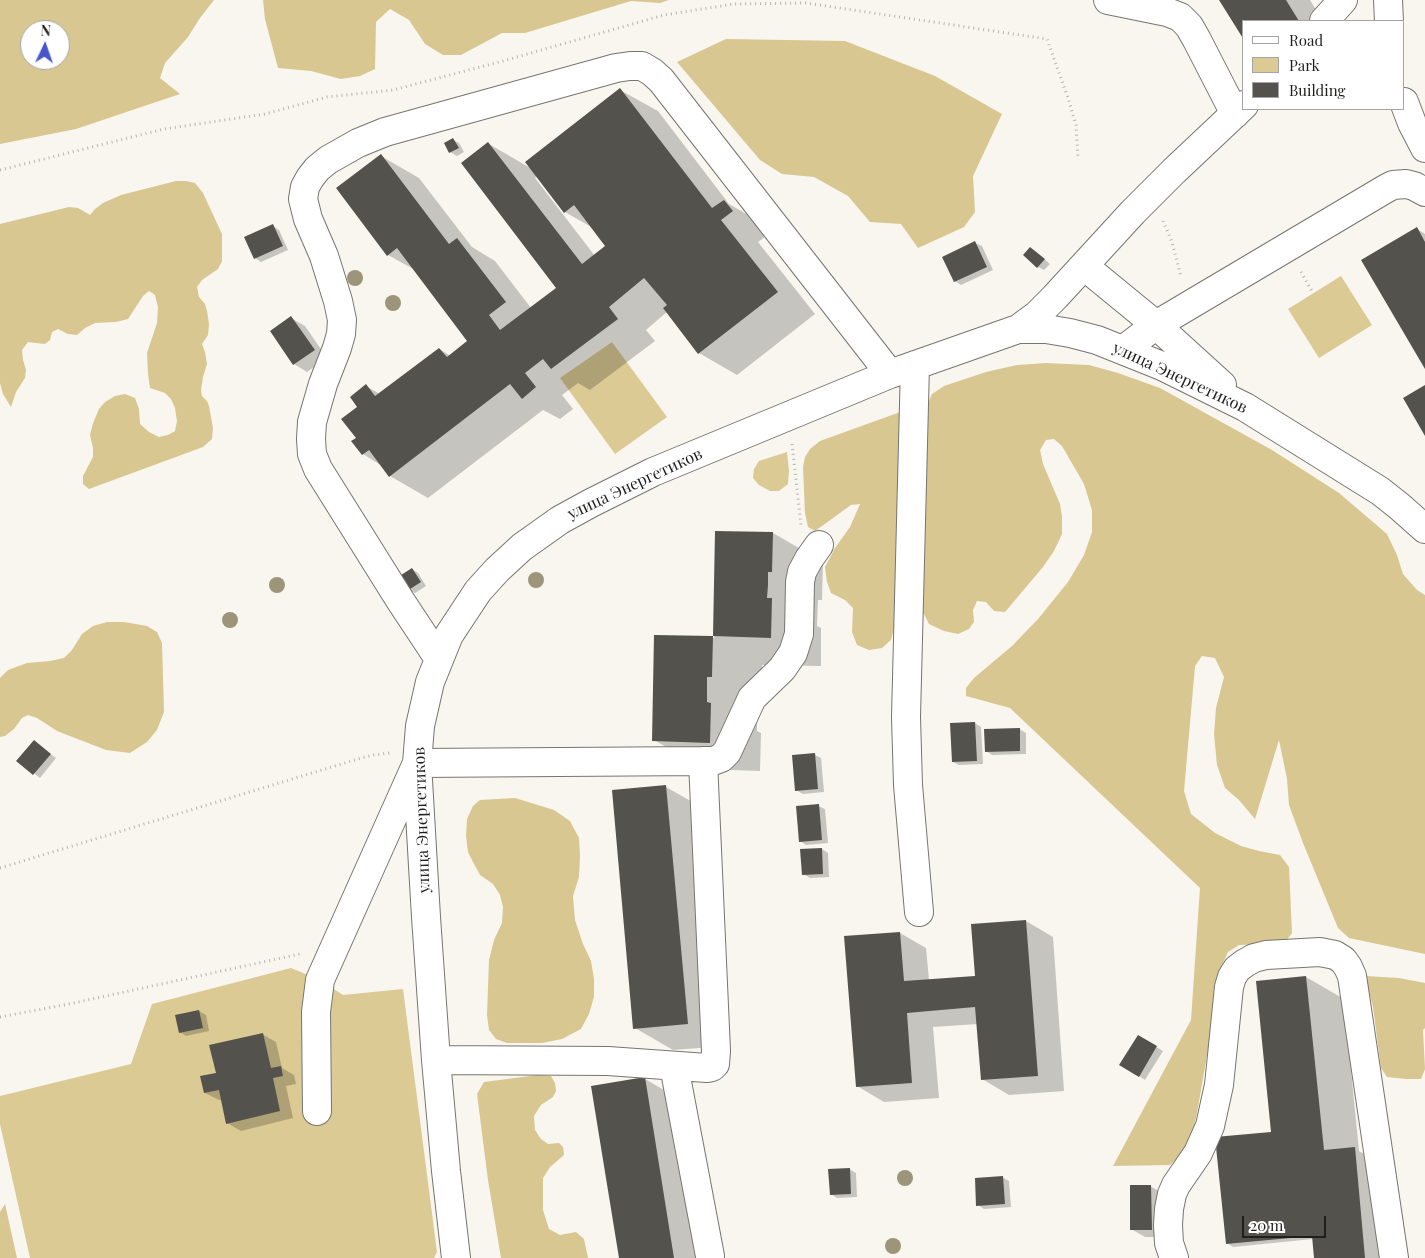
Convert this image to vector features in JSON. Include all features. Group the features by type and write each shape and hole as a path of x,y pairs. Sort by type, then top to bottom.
{"street":[{"path":"1018,329 1037,315 1140,205 1239,110 1189,26 1180,17 1167,12 1108,0"},
{"path":"1325,20 1343,0"},
{"path":"1388,0 1389,20"},
{"path":"439,659 318,469 312,454 312,422 323,384 338,348 342,320 324,256 308,219 303,199 304,187 317,169 328,160 386,132 616,68 642,66 661,80 890,374"},
{"path":"1405,105 1425,148"},
{"path":"1123,350 1156,325 1387,188 1406,184 1425,192"},
{"path":"1084,266 1156,325 1245,407"},
{"name":"улица Энергетиков","path":"456,1258 436,1060 426,917 418,757 420,726 430,682 449,635 478,591 522,547 560,520 653,472 890,374 1018,329 1046,329 1070,332 1162,366 1245,407 1380,491 1425,529"},
{"path":"915,365 906,717 908,785 919,912"},
{"path":"317,1111 316,1012 320,980 418,757 703,761 713,761 721,758 727,752 752,698 782,669 793,653 799,634 800,582 802,572 819,545"},
{"path":"436,1060 600,1061 712,1067 715,1064 703,761"},
{"path":"1174,1258 1169,1243 1168,1209 1176,1184 1198,1153 1210,1126 1219,1086 1229,987 1232,977 1237,969 1254,958 1266,955 1320,952 1335,955 1343,960 1352,976 1394,1258"},
{"path":"674,1066 710,1256"}],"path":[{"path":"0,170 164,129 265,114 327,98 393,90 504,61 664,15 734,4 806,3 1047,39 1076,125 1078,158"},
{"path":"1162,218 1172,242 1183,283"},
{"path":"1300,272 1313,294"},
{"path":"789,416 800,515 802,572"},
{"path":"0,868 373,755 418,757"},
{"path":"0,1017 336,946"}],"green space":[{"path":"1341,276 1372,325 1319,358 1288,309"},
{"path":"612,342 667,417 615,454 560,378"},
{"path":"787,452 788,484 779,491 770,491 759,485 753,478 754,469 759,461"},
{"path":"291,968 320,980 343,995 403,989 437,1252 434,1258 30,1258 0,1124 0,1096 131,1064 152,1004"}],"shaded area":[{"path":"0,0 214,0 188,37 165,63 160,78 180,94 76,129 0,144"},
{"path":"263,0 669,0 660,3 631,1 525,33 502,33 461,55 443,55 425,44 409,20 390,9 376,22 375,69 360,76 341,79 311,71 278,68 265,19"},
{"path":"726,39 845,41 935,76 1002,114 973,176 975,212 964,227 918,248 901,224 870,222 848,196 814,177 782,174 760,160 677,62"},
{"path":"176,181 195,183 203,193 222,234 222,261 218,269 202,280 197,287 199,297 205,304 209,324 208,335 202,344 207,364 201,390 202,396 209,406 213,428 212,439 203,447 89,489 83,484 83,476 93,457 90,435 99,409 105,402 115,396 125,394 135,398 139,409 140,424 149,432 159,437 175,431 177,421 171,399 165,393 150,388 147,353 157,323 158,307 155,295 149,291 143,296 128,319 116,322 95,323 77,335 68,334 58,329 52,332 50,340 45,344 28,342 22,350 26,370 25,378 16,392 11,407 3,394 0,383 0,224 69,207 78,208 90,215 103,203 121,195"},
{"path":"1046,363 1089,365 1160,388 1272,450 1339,493 1387,534 1403,574 1417,590 1425,595 1425,954 1349,938 1338,928 1289,805 1287,779 1279,740 1255,819 1239,800 1225,788 1217,765 1214,734 1216,708 1224,677 1215,658 1202,656 1195,666 1184,791 1191,814 1215,833 1241,846 1280,855 1289,867 1292,933 1286,941 1276,944 1239,945 1228,952 1223,963 1191,1139 1183,1153 1170,1165 1113,1166 1191,1020 1200,888 1010,708 966,696 966,688 974,678 1012,646 1038,619 1068,582 1084,555 1092,532 1092,510 1084,484 1062,446 1054,439 1046,440 1040,450 1043,464 1060,504 1062,534 1054,551 1043,567 1005,612 994,611 986,602 977,601 973,610 974,622 969,629 958,634 944,631 929,624 923,612 927,405 932,394 944,386 986,372 1017,365"},
{"path":"903,411 895,625 891,640 882,648 869,650 857,645 852,632 853,608 845,600 831,593 825,567 835,548 850,527 860,504 851,505 815,531 808,527 805,513 803,467 805,457 810,449 820,441"},
{"path":"107,622 124,622 147,626 157,632 162,643 164,712 157,730 147,742 130,753 106,750 57,731 37,718 28,715 22,718 14,729 5,736 0,737 0,678 8,670 27,663 64,658 72,650 82,634 93,626"},
{"path":"515,798 554,810 570,821 579,838 579,877 573,896 575,920 591,961 594,997 589,1014 581,1029 562,1039 542,1043 507,1043 496,1039 489,1030 487,1015 489,960 494,940 502,923 503,907 500,895 493,884 480,875 473,862 468,852 466,836 467,819 473,806 480,800"},
{"path":"1365,976 1399,978 1425,983 1425,1028 1423,1030 1425,1069 1421,1079 1387,1077 1381,1068 1373,1007"},
{"path":"538,1075 551,1076 555,1083 556,1091 553,1097 541,1105 534,1116 535,1130 541,1139 548,1144 559,1143 563,1147 564,1155 550,1167 543,1178 543,1210 549,1229 560,1235 576,1232 584,1239 588,1258 501,1258 488,1180 477,1094 484,1082"},
{"path":"5,1204 17,1258 0,1258 0,1212"}],"building":[{"path":"1219,0 1286,0 1298,20 1242,20 1242,37"},
{"path":"620,88 712,208 724,200 733,211 721,220 778,292 698,354 663,308 667,305 644,278 609,307 618,319 551,369 543,359 525,373 536,387 522,399 510,384 389,477 369,450 362,455 351,441 356,438 341,419 357,407 350,397 366,384 375,396 439,348 447,357 467,341 397,248 387,256 336,188 381,154 449,244 457,238 506,302 489,315 500,330 556,288 461,163 488,142 582,264 605,246 574,205 564,213 525,162"},
{"path":"453,138 459,148 449,153 444,143"},
{"path":"273,224 283,246 254,259 244,237"},
{"path":"1417,227 1425,242 1425,369 1361,260"},
{"path":"975,241 987,267 954,282 942,257"},
{"path":"1030,247 1045,259 1037,268 1023,255"},
{"path":"291,316 315,350 293,365 270,331"},
{"path":"1425,385 1425,436 1403,398"},
{"path":"715,531 773,532 772,572 768,572 767,598 772,598 771,638 713,636"},
{"path":"412,568 421,582 407,591 398,577"},
{"path":"654,635 713,636 712,677 707,677 707,702 711,703 710,743 652,741"},
{"path":"975,722 977,761 952,762 950,723"},
{"path":"1020,728 1020,751 985,752 984,729"},
{"path":"34,740 51,754 33,775 16,761"},
{"path":"815,753 818,789 795,791 792,755"},
{"path":"666,785 688,1024 633,1029 612,790"},
{"path":"819,804 822,840 799,842 796,806"},
{"path":"822,848 823,874 802,875 800,849"},
{"path":"1026,920 1038,1076 981,1080 975,1007 907,1013 912,1083 856,1087 844,936 900,932 904,981 975,976 971,924"},
{"path":"1306,976 1324,1150 1355,1147 1365,1258 1314,1258 1312,1236 1226,1244 1215,1137 1271,1132 1256,981"},
{"path":"199,1010 203,1028 179,1033 175,1015"},
{"path":"263,1033 271,1068 281,1066 283,1076 273,1078 280,1111 226,1124 219,1090 204,1093 200,1076 216,1073 209,1045"},
{"path":"1138,1035 1157,1046 1139,1077 1119,1065"},
{"path":"645,1077 674,1258 619,1258 591,1086"},
{"path":"850,1168 851,1194 830,1195 828,1169"},
{"path":"1003,1176 1005,1204 976,1206 975,1178"},
{"path":"1130,1185 1151,1185 1152,1230 1130,1230"}]}
